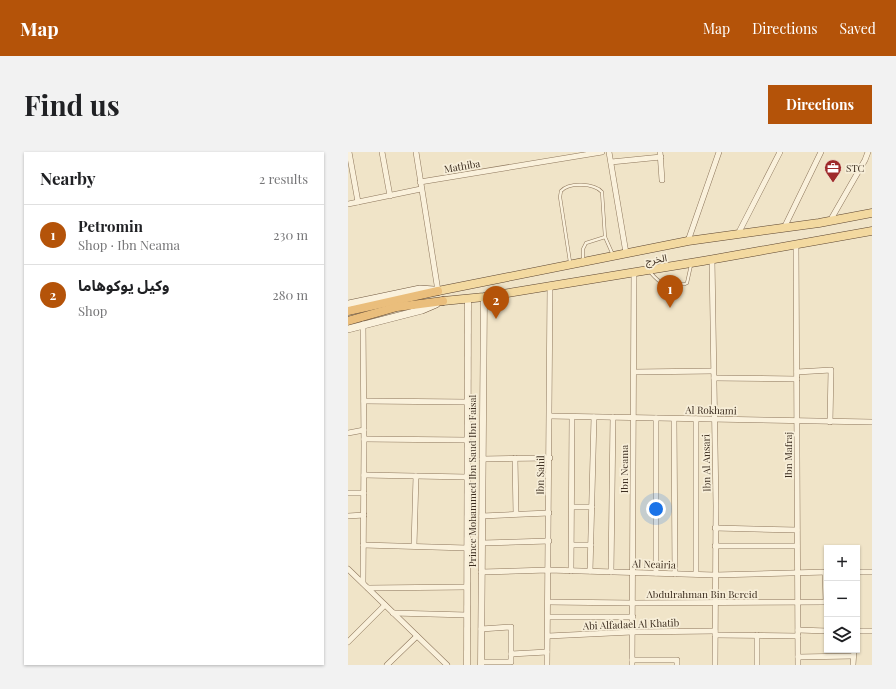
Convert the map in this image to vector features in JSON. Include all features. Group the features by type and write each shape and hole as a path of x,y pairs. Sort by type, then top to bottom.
{"highway":[{"path":"348,321 397,303 438,291"},
{"path":"348,311 397,303 443,301"}],"main road":[{"path":"348,304 420,289 438,291 688,241 830,221 872,213"},
{"name":"الخرج","path":"443,301 484,297 712,260 872,231"},
{"path":"348,329 422,310 443,301"}],"street":[{"path":"349,152 358,202"},
{"path":"382,152 390,196"},
{"path":"416,152 438,291"},
{"name":"Mathiba","path":"420,182 602,152"},
{"path":"609,152 626,253"},
{"path":"688,241 719,152"},
{"path":"738,234 780,152"},
{"path":"784,228 821,152"},
{"path":"830,221 865,160 868,152"},
{"path":"611,162 661,154 662,180"},
{"path":"348,204 421,189"},
{"name":"Ibn Mafraj","path":"796,245 798,665"},
{"name":"Ibn Al Ansari","path":"712,260 716,528 715,665"},
{"name":"Ibn Neama","path":"632,662 634,272"},
{"name":"Ibn Sahil","path":"547,665 550,458 550,286"},
{"name":"Prince Mohammed Ibn Saud Ibn Faisal","path":"481,664 484,297"},
{"name":"Prince Mohammed Ibn Saud Ibn Faisal","path":"467,665 468,299"},
{"path":"363,324 363,583"},
{"path":"797,372 831,370 830,422"},
{"path":"634,372 713,371"},
{"path":"714,378 797,379"},
{"path":"364,401 467,402"},
{"name":"Al Rokhami","path":"550,416 872,422"},
{"path":"571,571 572,417"},
{"path":"590,571 594,417"},
{"path":"611,572 613,417"},
{"path":"656,418 656,573"},
{"path":"674,419 675,574"},
{"path":"696,419 696,574"},
{"path":"348,433 364,430"},
{"path":"364,439 467,440"},
{"path":"515,458 516,514"},
{"path":"482,459 550,458"},
{"path":"364,475 467,477"},
{"path":"414,546 416,476"},
{"path":"348,493 364,493"},
{"path":"572,507 592,507"},
{"path":"482,516 549,513"},
{"path":"348,516 364,515"},
{"path":"716,528 797,530"},
{"path":"482,543 549,541"},
{"path":"363,545 467,548"},
{"path":"572,545 591,545"},
{"path":"715,546 797,546"},
{"path":"348,569 447,665"},
{"name":"Al Neairia","path":"481,572 548,570 715,575 824,572"},
{"path":"860,572 872,572"},
{"name":"Abdulrahman Bin Bereid","path":"548,602 826,602 826,581"},
{"path":"368,588 467,587"},
{"path":"348,642 385,605"},
{"path":"393,613 467,615"},
{"path":"548,617 633,617"},
{"path":"481,629 511,628 511,662 481,664"},
{"name":"Abi Alfadael Al Khatib","path":"548,636 632,632 757,635 824,631"},
{"path":"860,631 872,631"},
{"path":"757,635 757,665"},
{"path":"387,665 417,636"},
{"path":"511,654 547,652"},
{"path":"798,657 854,656 853,665"},
{"path":"632,662 662,662 677,660 677,665"}],"lane":[{"path":"570,264 560,201 560,194 563,189 568,186 581,185 596,188 602,192 602,215 605,237 613,256"},
{"path":"583,262 583,249 586,243 605,237"},
{"path":"648,270 663,285 685,284 689,280 692,263"}],"place":[{"name":"STC","path":"833,183"},
{"name":"Petromin","path":"670,308"},
{"name":"وكيل يوكوهاما","path":"496,319"}]}
